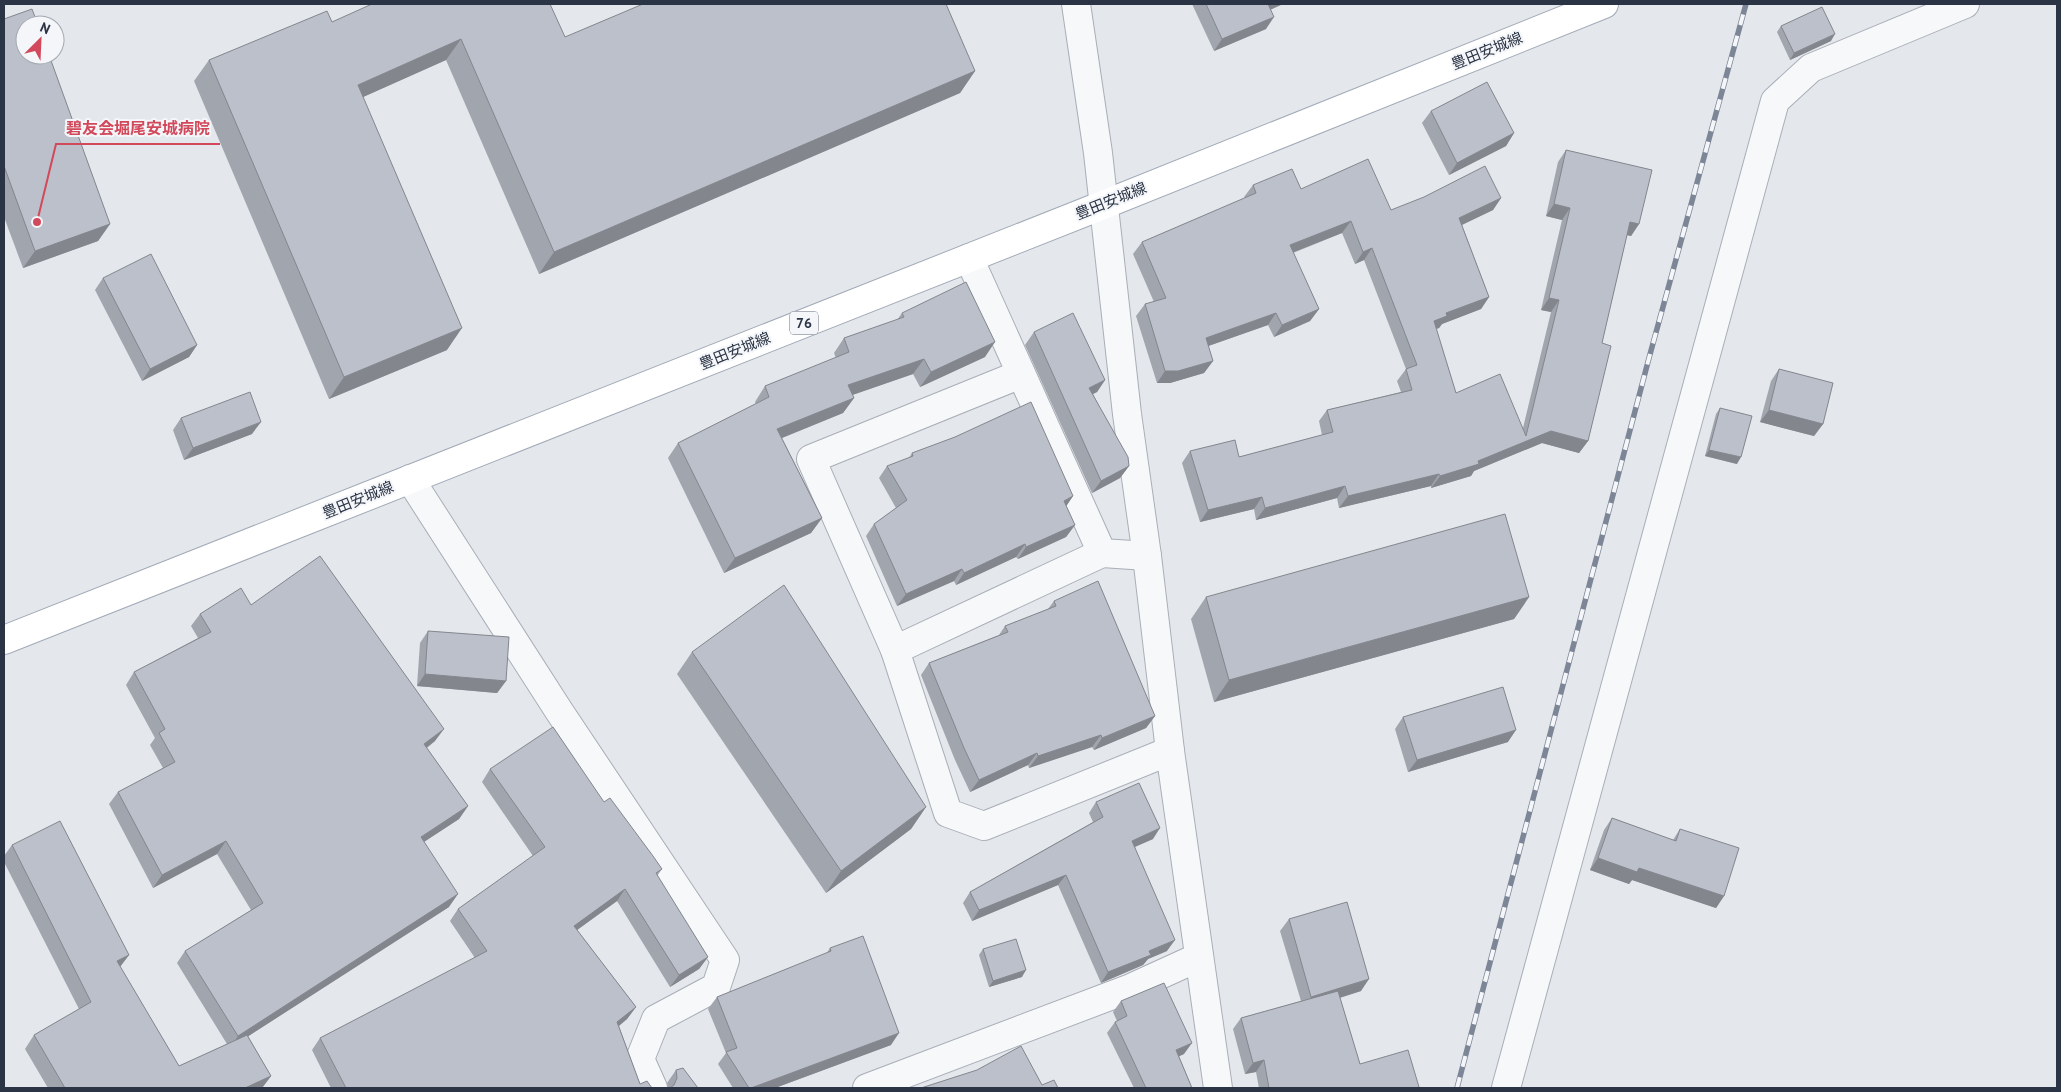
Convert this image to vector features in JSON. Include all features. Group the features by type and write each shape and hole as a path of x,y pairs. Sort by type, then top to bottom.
{"main road":[{"name":"豊田安城線","path":"4,640 1604,4"}],"street":[{"path":"1076,4 1098,152 1102,205 1127,414 1147,556 1170,751 1218,1088"},
{"path":"1506,1088 1775,101 1811,68 1964,4"},
{"path":"969,258 1102,552"},
{"path":"1021,374 811,459 895,650 948,813 984,826 1170,751"},
{"path":"410,480 559,711 725,960 716,987 656,1019 640,1058 653,1088"},
{"path":"895,650 1102,552 1147,556"},
{"path":"867,1088 1131,988 1199,958"}],"building":[{"path":"372,4 550,4 565,37 643,4 946,4 975,71 554,252 461,39 358,85 462,328 344,377 209,60 327,11 332,22"},
{"path":"1206,4 1268,4 1274,17 1222,39"},
{"path":"1822,7 1835,34 1794,53 1781,26"},
{"path":"32,9 34,15 15,15"},
{"path":"15,15 15,65 53,65 110,224 35,251 4,166 4,19"},
{"path":"1487,82 1514,133 1457,163 1431,111"},
{"path":"1566,150 1652,170 1639,224 1630,222 1602,343 1611,346 1588,441 1551,431 1478,461 1479,464 1440,476 1439,474 1348,496 1345,486 1265,508 1262,497 1208,510 1190,451 1235,440 1239,457 1333,432 1327,410 1412,390 1406,369 1417,365 1372,248 1363,252 1351,221 1290,245 1319,309 1282,325 1276,313 1206,338 1213,361 1178,371 1165,371 1145,304 1166,298 1142,242 1256,193 1253,185 1292,169 1301,189 1368,159 1391,210 1424,197 1485,166 1501,198 1459,218 1489,297 1446,313 1447,316 1434,321 1456,393 1500,374 1526,436 1559,300 1549,298 1570,208 1554,204"},
{"path":"151,254 197,345 150,369 103,278"},
{"path":"966,282 995,342 931,372 924,359 848,385 854,398 777,429 822,518 735,558 678,443 769,397 765,386 849,352 844,338 904,317 902,313"},
{"path":"1073,313 1105,380 1089,388 1128,457 1129,466 1101,481 1034,332"},
{"path":"1779,369 1833,383 1823,424 1769,410"},
{"path":"250,392 261,422 193,448 181,418"},
{"path":"1031,402 1073,496 1064,501 1075,525 1026,547 1025,544 964,573 962,569 906,594 874,524 907,500 887,466 913,456 912,453 955,437"},
{"path":"1720,408 1752,416 1741,457 1709,450"},
{"path":"1505,514 1529,597 1229,680 1206,597"},
{"path":"320,556 444,729 424,744 468,806 421,837 458,894 238,1036 185,951 263,903 226,841 162,875 118,792 175,762 159,733 165,729 134,672 211,632 200,614 241,588 251,605"},
{"path":"1098,581 1155,716 1102,738 1101,735 1038,756 1037,753 979,780 929,663 1008,632 1005,626 1056,606 1054,601"},
{"path":"784,585 926,807 841,871 692,652"},
{"path":"428,631 509,637 506,681 425,674"},
{"path":"1503,687 1516,730 1417,760 1403,717"},
{"path":"553,727 604,802 610,798 662,869 656,873 708,957 679,975 625,889 574,926 636,1007 617,1022 640,1084 647,1081 652,1088 346,1088 320,1038 487,951 458,909 545,847 490,769"},
{"path":"1139,783 1160,828 1132,841 1175,940 1149,951 1151,955 1108,972 1066,875 979,910 970,892 1103,817 1096,802"},
{"path":"1612,818 1676,841 1680,829 1739,848 1724,896 1639,868 1637,872 1598,858"},
{"path":"60,821 129,955 117,961 179,1066 247,1035 271,1076 245,1088 65,1088 34,1035 91,1002 12,845"},
{"path":"1347,902 1369,979 1311,997 1289,919"},
{"path":"863,936 899,1033 749,1088 726,1052 737,1048 717,997 831,951 830,948"},
{"path":"1016,939 1026,970 993,981 983,949"},
{"path":"1164,983 1192,1043 1176,1050 1192,1088 1146,1088 1115,1022 1127,1016 1121,1001"},
{"path":"1338,991 1360,1064 1408,1050 1419,1087 1269,1088 1264,1060 1253,1063 1241,1018"},
{"path":"1021,1046 1042,1085 1054,1080 1058,1088 921,1088 977,1070"},
{"path":"683,1068 698,1088 670,1088 674,1085 677,1078 676,1070"}],"railway":[{"path":"1457,1088 1649,358 1746,4"}],"place":[{"name":"碧友会堀尾安城病院","path":"37,222"}]}
